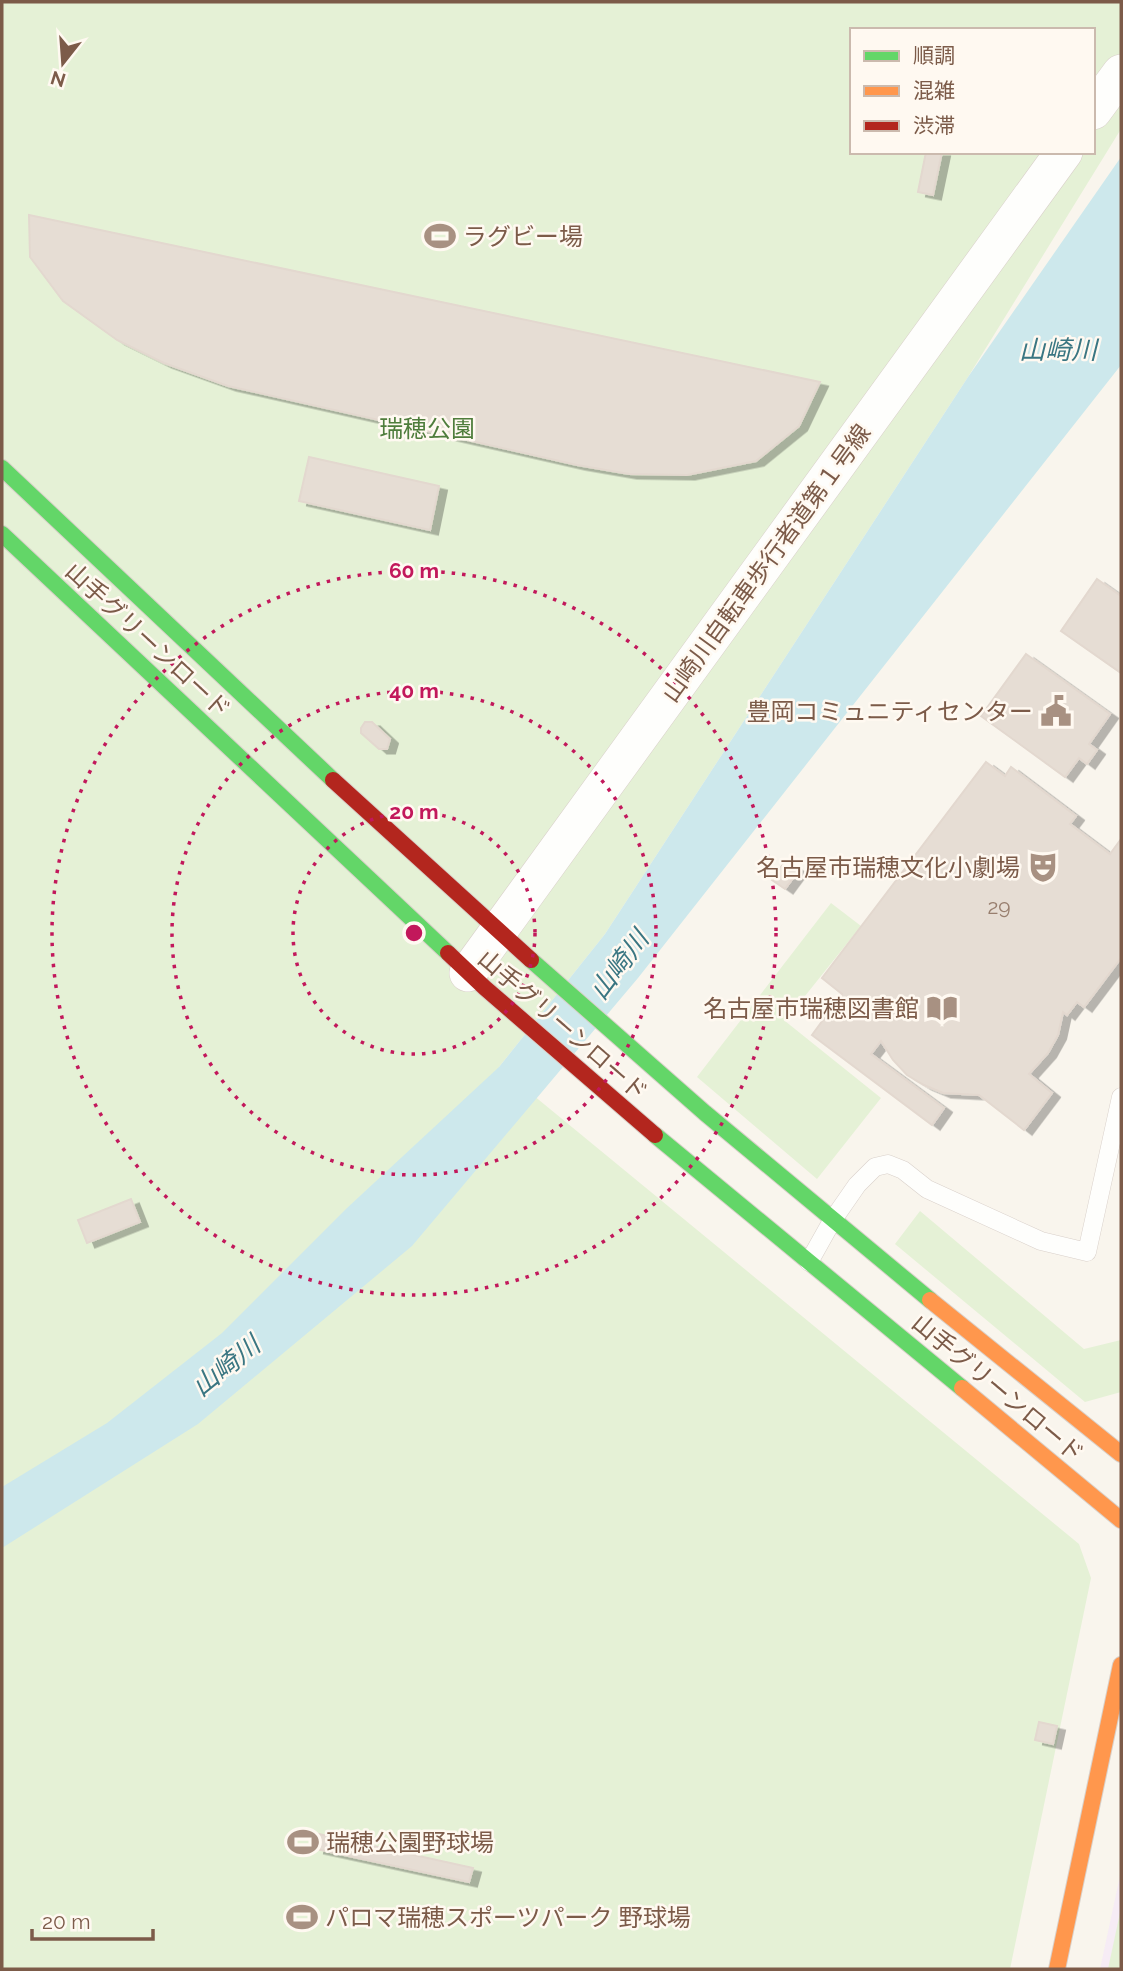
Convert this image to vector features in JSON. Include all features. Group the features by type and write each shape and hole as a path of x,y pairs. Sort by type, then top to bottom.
{"street":[{"path":"1095,108 1121,73"},
{"name":"山崎川自転車歩行者道第１号線","path":"477,981 1062,154"},
{"name":"山手グリーンロード","path":"2,468 506,938 647,1063 832,1221 1121,1454"},
{"name":"山手グリーンロード","path":"2,534 477,981 613,1100 1121,1520"},
{"path":"1057,1969 1121,1665"}],"lane":[{"path":"809,1262 832,1221 857,1185 875,1167 888,1164 903,1170 927,1189 1041,1241 1087,1252 1121,1097"}],"shaded area":[{"path":"1121,1871 1121,1969 1100,1969"}],"green space":[{"name":"瑞穂公園","path":"2,2 1121,2 1121,129 968,377 605,934 499,1067 1079,1544 1091,1578 1010,1969 2,1969"},
{"path":"831,903 861,926 785,1021 881,1098 817,1179 697,1077"},
{"path":"920,1211 1084,1349 1121,1340 1121,1392 1085,1402 895,1244"},
{"path":"1121,1908 1121,1969 1108,1969"}],"water":[{"name":"山崎川","path":"1121,157 1121,365 638,978 412,1246 198,1424 2,1548 2,1487 107,1423 222,1333 347,1208 499,1067 605,934 968,377"}],"building":[{"path":"926,154 942,154 933,195 918,192"},
{"path":"29,215 820,382 799,426 756,461 687,475 629,474 577,465 228,386 164,363 117,340 63,301 30,257"},
{"path":"309,457 439,486 430,530 299,501"},
{"path":"1097,579 1121,596 1121,673 1061,631"},
{"path":"1026,654 1110,714 1089,744 1097,750 1087,764 1079,758 1065,777 981,716"},
{"path":"365,722 372,722 390,739 387,749 379,749 361,733"},
{"path":"986,762 1005,776 1011,767 1076,816 1070,824 1110,854 1121,839 1121,958 1084,1007 1077,1002 1067,1015 1063,1012 1058,1035 1048,1053 1029,1074 1052,1093 1024,1130 979,1095 943,1093 907,1075 881,1041 871,1054 944,1108 932,1125 812,1035 842,994 822,978"},
{"path":"786,860 799,870 785,889 772,880"},
{"path":"131,1199 140,1222 87,1243 78,1220"},
{"path":"1039,1722 1057,1726 1053,1744 1035,1740"},
{"path":"319,1834 473,1868 469,1882 316,1849"}],"traffic: fast":[{"path":"2,468 333,780"},
{"path":"2,534 448,953"},
{"path":"531,960 705,1113 930,1300"},
{"path":"655,1135 962,1388"}],"traffic: slow":[{"path":"930,1300 1121,1454"},
{"path":"962,1388 1121,1520"},
{"path":"1057,1969 1121,1665"}],"traffic: jam":[{"path":"333,780 531,960"},
{"path":"448,953 655,1135"}],"place":[{"name":"ラグビー場","path":"440,236"},
{"name":"豊岡コミュニティセンター","path":"1056,711"},
{"name":"名古屋市瑞穂文化小劇場","path":"1043,867"},
{"name":"名古屋市瑞穂図書館","path":"942,1008"},
{"name":"瑞穂公園野球場","path":"303,1842"},
{"name":"パロマ瑞穂スポーツパーク 野球場","path":"302,1917"}]}
